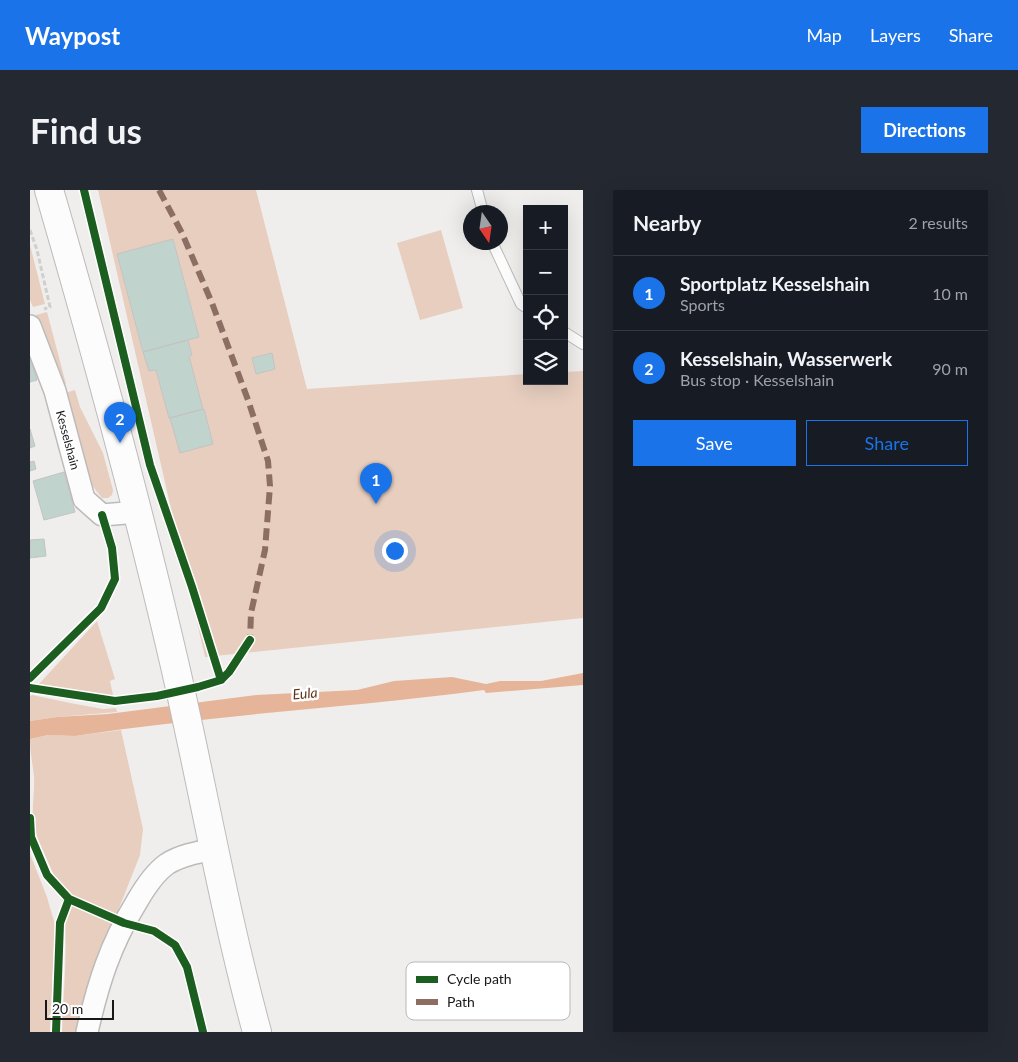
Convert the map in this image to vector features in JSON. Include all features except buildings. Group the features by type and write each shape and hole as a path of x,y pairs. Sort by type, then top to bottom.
{"main road":[{"path":"49,190 110,405 138,512 195,756 241,975 256,1032"}],"street":[{"name":"Kesselshain","path":"30,326 55,391 84,498 102,515 138,512"},
{"path":"87,1032 105,963 124,923 146,885 167,864 191,854 214,849"}],"lane":[{"path":"477,190 481,205"},
{"path":"496,250 523,305"},
{"path":"568,335 583,344"}],"path":[{"path":"30,230 37,250 50,307"}],"shaded area":[{"path":"98,190 256,190 307,389 523,374 523,385 568,385 568,372 583,371 583,618 205,657"},
{"path":"441,230 463,308 420,320 397,243"},
{"path":"30,245 45,304 33,307 30,300"},
{"path":"47,312 66,384 62,385 36,315"},
{"path":"75,390 80,407 103,453 113,490 112,495 108,498 102,498 91,484 65,393"},
{"path":"97,621 115,679 110,681 113,695 104,696 38,685"},
{"path":"30,696 103,709 116,708 117,712 30,721"},
{"path":"121,730 143,829 140,855 91,979 78,1032 62,1032 66,953 65,922 61,896 35,831 33,811 34,777 30,739 48,735 75,736"},
{"path":"30,854 47,897 55,925 50,1032 30,1032"}],"water":[{"name":"Eula","path":"583,673 583,685 486,693 484,690 177,722 75,736 48,735 30,739 30,721 57,717 108,714 256,695 357,690 394,681 452,677 486,684 500,681 541,681"}],"marked path":[{"path":"159,190 182,233 212,303 248,400 268,461 270,486 265,550 251,613 250,640 248,643"}],"cycle path":[{"path":"84,190 150,465 192,587 221,680"},
{"path":"30,678 101,608 115,579 112,548 102,515"},
{"path":"30,688 115,701 157,696 221,680 229,672 250,640"},
{"path":"30,818 31,837 47,875 69,899 60,923 56,1032"},
{"path":"69,899 124,923 154,931 175,945 187,967 203,1032"}],"place":[{"name":"Kesselshain, Wasserwerk","path":"120,443"},
{"name":"Sportplatz Kesselshain","path":"376,504"}]}
